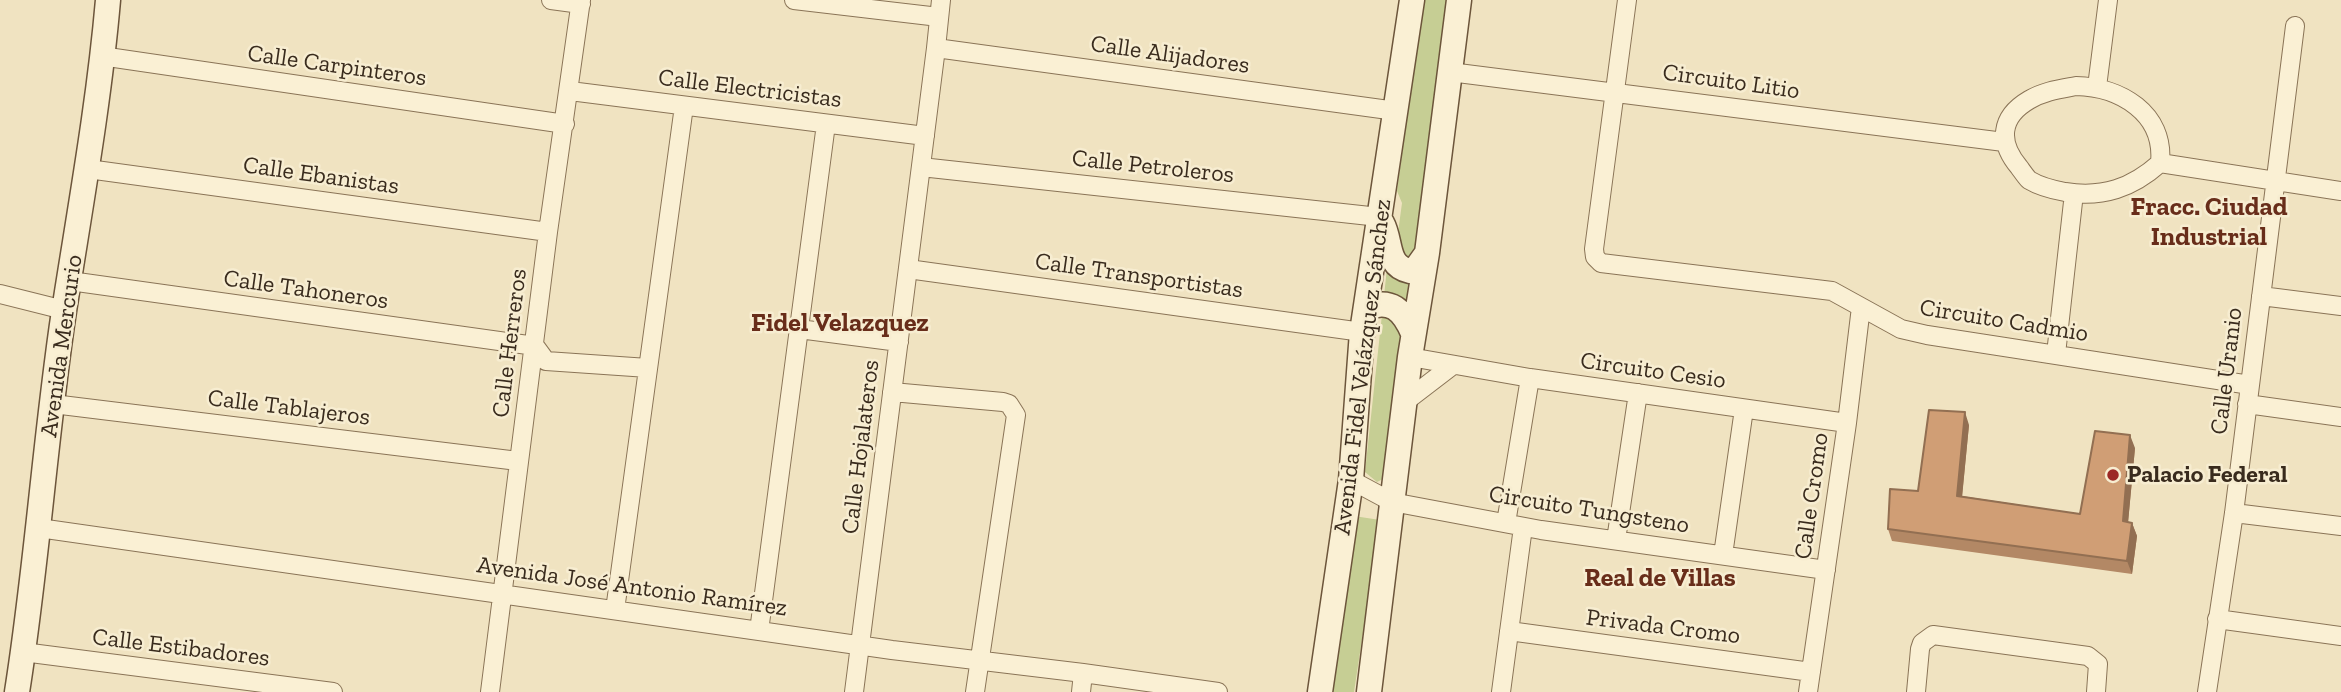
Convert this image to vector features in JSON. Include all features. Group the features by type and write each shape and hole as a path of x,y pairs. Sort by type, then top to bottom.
{"main road":[{"name":"Avenida Mercurio","path":"17,692 64,310 88,169 108,0"},
{"name":"Avenida Fidel Velázquez Sánchez","path":"1320,692 1351,480 1362,332 1412,0"},
{"name":"Avenida Fidel Velázquez Sánchez","path":"1368,692 1459,0"},
{"path":"1379,217 1386,229 1396,265 1410,271 1417,267 1427,253"},
{"path":"1366,308 1380,303 1394,307 1407,318 1412,345"}],"street":[{"path":"551,0 581,2"},
{"path":"794,0 940,8"},
{"path":"1616,91 1627,0"},
{"path":"2097,87 2108,0"},
{"name":"Calle Herreros","path":"489,692 548,232 581,2"},
{"name":"Calle Hojalateros","path":"854,692 940,8"},
{"name":"Calle Uranio","path":"2207,692 2234,513 2295,26"},
{"name":"Calle Alijadores","path":"936,48 1396,111"},
{"name":"Calle Carpinteros","path":"102,56 565,124"},
{"name":"Circuito Litio","path":"1450,72 2004,142"},
{"path":"2076,86 2097,87 2130,101 2148,117 2157,134 2161,150 2160,163 2139,180 2121,188 2089,195 2054,190 2029,180 2004,142 2009,118 2029,100 2049,91 2076,86"},
{"name":"Circuito Cadmio","path":"1616,91 1594,249 1595,257 1601,263 1832,291 1901,329 1927,335 2250,385"},
{"name":"Calle Electricistas","path":"570,92 925,136"},
{"path":"615,610 684,106"},
{"path":"759,631 826,124"},
{"path":"2160,163 2341,191"},
{"name":"Calle Petroleros","path":"921,167 1379,217"},
{"name":"Calle Ebanistas","path":"88,169 548,232"},
{"path":"2056,354 2074,193"},
{"name":"Calle Transportistas","path":"908,270 1362,332"},
{"name":"Calle Tahoneros","path":"70,281 535,346"},
{"path":"0,294 64,310"},
{"path":"2261,296 2341,306"},
{"name":"Calle Cromo","path":"1808,692 1861,307"},
{"path":"799,329 899,342"},
{"name":"Circuito Cesio","path":"1412,345 1453,365 1847,423"},
{"path":"535,346 546,361 648,369"},
{"path":"1406,401 1453,365"},
{"path":"1501,692 1509,631 1514,525 1531,378"},
{"path":"892,392 1003,402 1013,409 1017,422 975,692"},
{"path":"1616,540 1637,393"},
{"name":"Calle Tablajeros","path":"53,404 519,461"},
{"path":"2247,404 2341,417"},
{"path":"1723,555 1744,409"},
{"name":"Circuito Tungsteno","path":"1351,480 1392,502 1514,525 1826,570"},
{"path":"2234,513 2341,526"},
{"name":"Avenida José Antonio Ramírez","path":"39,528 759,631 1218,692"},
{"path":"2217,619 2341,636"},
{"name":"Privada Cromo","path":"1509,631 1811,671"},
{"path":"1916,692 1920,649 1922,643 1933,635 2088,656 2098,664 2096,692"},
{"name":"Calle Estibadores","path":"23,652 333,692"},
{"path":"1081,692 1083,673"}],"green space":[{"path":"1422,0 1448,0 1414,253 1402,261 1395,255 1402,203 1397,191"},
{"path":"1387,268 1412,278 1389,476 1377,482 1365,472"},
{"path":"1354,516 1380,520 1354,692 1327,692"}],"building":[{"name":"Palacio Federal","path":"1929,410 1965,412 1957,496 2080,514 2095,431 2130,435 2123,521 2132,523 2127,561 1888,529 1890,489 1918,491"}],"place":[{"name":"Palacio Federal","path":"2113,475"}],"district":[{"name":"Fracc. Ciudad Industrial","path":"2209,223"},
{"name":"Fidel Velazquez","path":"840,324"},
{"name":"Real de Villas","path":"1660,579"}]}
